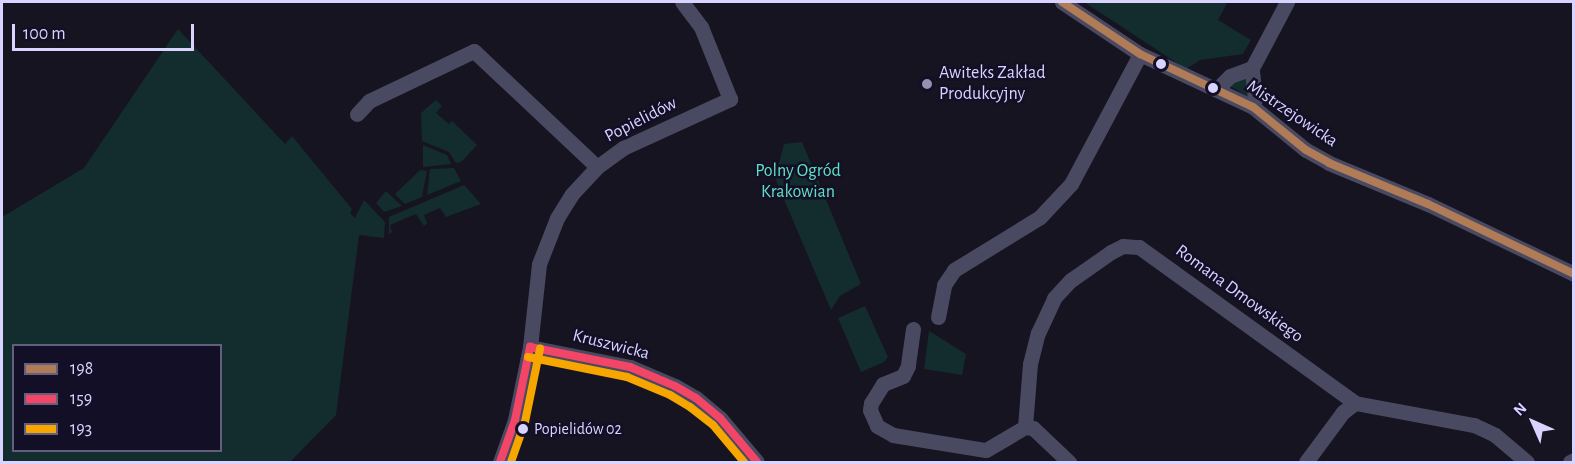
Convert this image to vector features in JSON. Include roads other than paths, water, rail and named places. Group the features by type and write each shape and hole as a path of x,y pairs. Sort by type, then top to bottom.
{"street":[{"name":"Popielidów","path":"500,462 515,420 530,347 536,282 547,241 572,194 597,167 622,148 730,99 701,27 682,2"},
{"name":"Mistrzejowicka","path":"1062,2 1140,54 1252,107 1299,145 1329,163 1428,204 1574,274"},
{"path":"1252,107 1255,99 1252,68 1287,2"},
{"path":"357,114 369,101 474,51 597,167"},
{"path":"938,317 944,285 954,270 1040,217 1071,184 1140,54"},
{"path":"1217,89 1230,76 1252,68"},
{"name":"Romana Dmowskiego","path":"1025,427 1030,364 1038,333 1054,298 1082,272 1124,246 1139,247 1355,403 1474,425 1494,435 1527,462"},
{"path":"913,329 908,366 903,376 883,384 871,403 872,418 877,426 893,435 995,455 1018,429 1033,428 1069,462"},
{"name":"Kruszwicka","path":"530,347 630,367 675,386 696,398 720,418 757,462"},
{"path":"1306,462 1343,412 1355,403"}],"place":[{"name":"Awiteks Zakład Produkcyjny","path":"927,84"},
{"name":"Popielidów 02","path":"523,429"}],"park label":[{"name":"Polny Ogród Krakowian","path":"798,182"}]}
